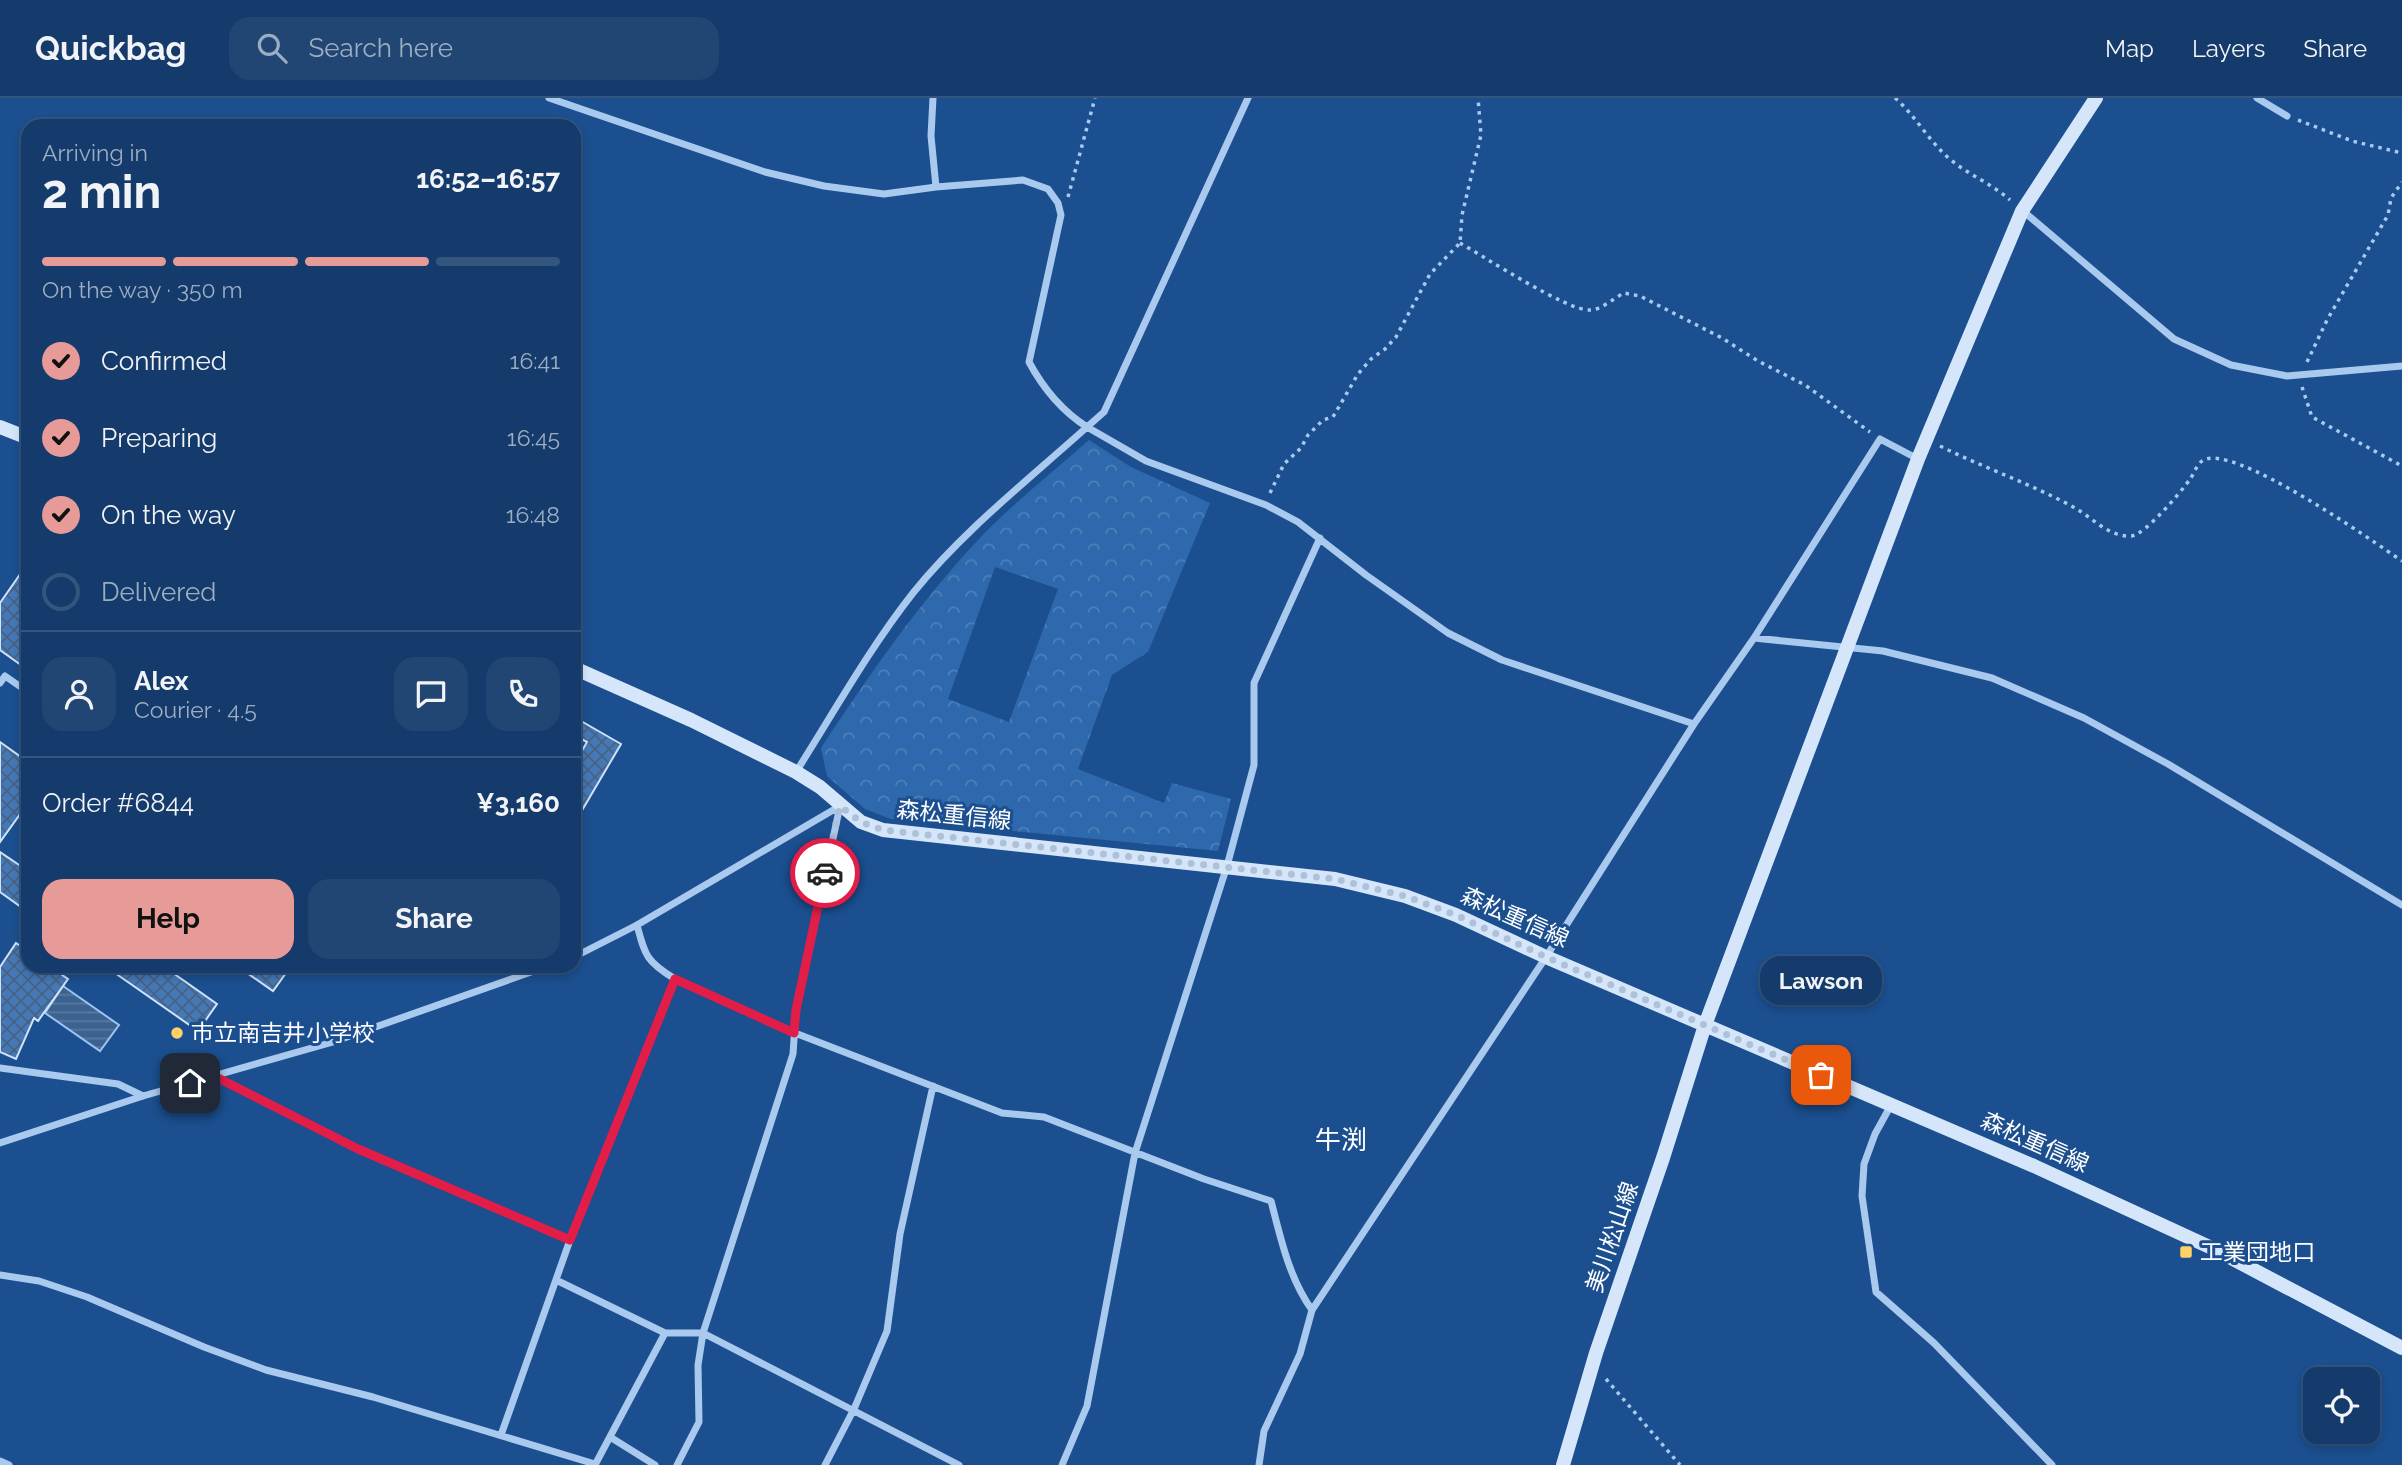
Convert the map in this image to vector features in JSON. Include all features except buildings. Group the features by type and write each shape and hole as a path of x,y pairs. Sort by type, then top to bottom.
{"main road":[{"name":"美川松山線","path":"1563,1465 1593,1365 1705,1025 1918,459 2022,211 2096,98"},
{"path":"0,427 21,435"},
{"name":"森松重信線","path":"581,671 691,720 796,772 820,787 861,822 883,830 1335,879 1405,896 1456,915 1546,957 2035,1166 2214,1249 2402,1348"}],"street":[{"path":"549,98 765,172 824,186 884,194 1023,180 1048,189 1058,203 1062,215 1029,362 1041,385 1076,419 1146,461 1266,505 1298,522 1366,575 1448,633 1503,660 1694,724"},
{"path":"933,98 931,136 936,187"},
{"path":"796,772 874,648 914,592 971,530 1104,412 1248,98"},
{"path":"2257,98 2287,116"},
{"path":"2022,211 2175,339 2231,365 2287,376 2402,366"},
{"path":"1259,1465 1264,1431 1300,1354 1312,1310 1546,957 1880,439 1918,459"},
{"path":"1062,1465 1087,1406 1135,1153 1227,866 1254,765 1254,683 1320,538"},
{"path":"1754,638 1883,651 1992,678 2084,718 2168,764 2402,905"},
{"path":"0,683 5,676 21,687"},
{"path":"581,953 637,925 840,806"},
{"path":"677,1465 699,1422 698,1365 704,1333 793,1054 796,1010 840,806"},
{"path":"637,925 645,953 660,970 794,1033 1002,1113 1044,1117 1135,1153 1271,1201 1286,1258 1301,1294 1312,1310"},
{"path":"0,1143 143,1096 333,1042 528,973"},
{"path":"501,1435 570,1240 675,979"},
{"path":"0,1068 118,1084 143,1096"},
{"path":"214,1076 358,1149 570,1240"},
{"path":"825,1465 854,1409 887,1331 900,1234 933,1086"},
{"path":"1891,1105 1875,1134 1864,1164 1862,1196 1876,1292 1934,1343 2052,1465"},
{"path":"0,1275 38,1281 87,1297 204,1347 266,1370 373,1397 595,1465 665,1333"},
{"path":"556,1280 665,1333 704,1333 959,1465"},
{"path":"610,1437 655,1465"},
{"path":"0,1461 9,1465"}],"path":[{"path":"1062,215 1095,98"},
{"path":"1266,505 1284,464 1301,448 1308,435 1323,420 1333,416 1358,374 1395,337 1430,274 1460,243 1462,215 1481,135 1478,98"},
{"path":"1895,98 1953,162 1994,187 2022,211"},
{"path":"2287,116 2351,141 2402,153"},
{"path":"2305,374 2307,359 2388,215 2392,198 2402,182"},
{"path":"1460,243 1545,292 1586,310 1594,310 1624,293 1640,296 1805,385 1880,439"},
{"path":"2295,375 2302,386 2312,417 2402,466"},
{"path":"1926,439 2076,508 2102,528 2133,537 2145,531 2180,493 2201,461 2211,458 2232,461 2325,508 2402,561"},
{"path":"1593,1365 1622,1395 1680,1465"}],"green space":[{"path":"1089,440 1131,467 1210,503 1148,652 1112,675 1078,769 1164,803 1172,783 1231,799 1218,851 891,819 865,809 827,776 821,748 876,667 956,564 1018,501","holes":["995,567 1058,589 1009,722 948,699"]}],"shaded area":[{"path":"63,986 119,1025 100,1051 45,1013"}],"way so far":[{"path":"825,873 840,806 861,822 883,830 1335,879 1405,896 1456,915 1546,957 1821,1075"}],"place":[{"name":"市立南吉井小学校","path":"177,1033"},
{"name":"Lawson","path":"1821,1075"},
{"name":"工業団地口","path":"2186,1252"}],"district":[{"name":"牛渕","path":"1341,1140"}],"route":[{"path":"190,1083 214,1076 358,1149 570,1240 675,979 794,1033 796,1010 825,873"}]}
